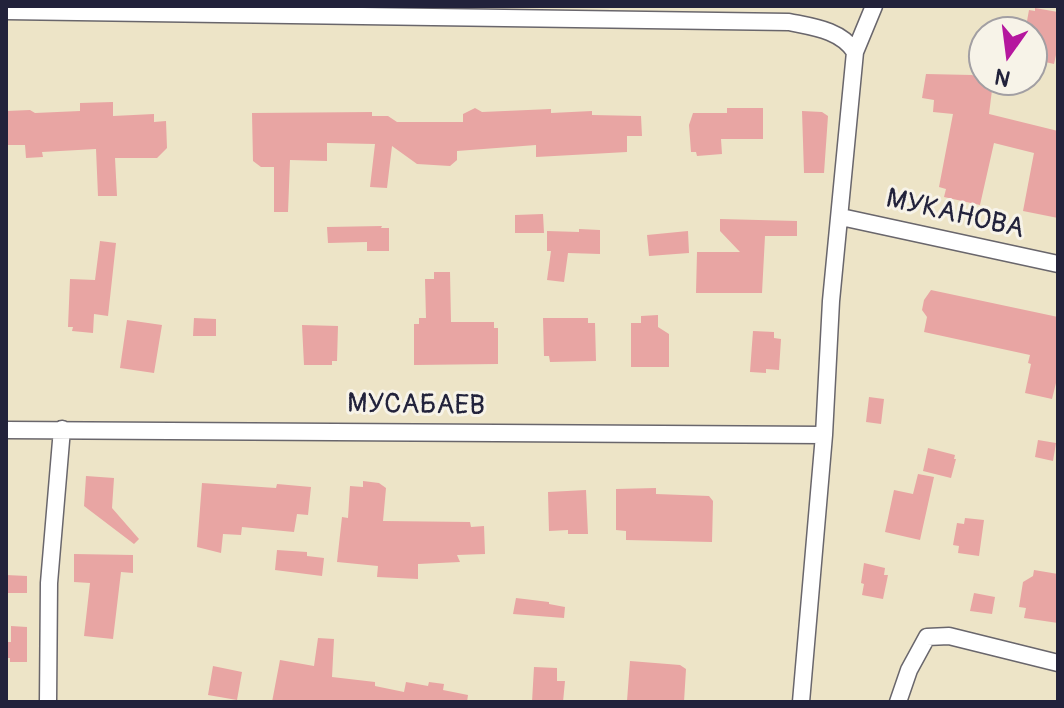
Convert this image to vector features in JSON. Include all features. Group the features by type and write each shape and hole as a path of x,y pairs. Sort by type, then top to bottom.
{"street":[{"path":"801,702 824,435 831,301 855,52 874,6"},
{"path":"6,11 789,22 833,34 849,42 855,52"},
{"name":"МУКАНОВА","path":"841,217 1058,264"},
{"path":"48,702 49,583 62,429"},
{"name":"МУСАБАЕВ","path":"6,430 824,435"},
{"path":"898,702 909,670 927,637 949,636 1058,663"}],"building":[{"path":"1035,8 1058,12 1058,56 1054,64 1048,63 1048,16 1028,16 1029,10 1035,11"},
{"path":"926,74 968,75 968,96 991,96 989,114 1058,131 1058,218 1023,211 1034,153 994,143 980,205 944,197 946,189 939,187 953,114 933,112 934,100 922,98"},
{"path":"113,102 113,116 154,114 154,122 166,121 167,148 157,158 115,158 117,196 98,196 96,149 42,152 43,157 26,158 25,145 6,145 6,111 80,111 80,103"},
{"path":"475,108 482,112 551,109 551,113 592,111 592,115 641,116 642,136 627,136 627,152 536,157 536,145 457,151 457,160 450,166 417,164 392,146 387,188 370,187 375,144 327,143 327,161 290,160 288,212 274,212 274,167 261,167 253,161 252,113 372,112 372,116 388,116 397,122 463,122 463,114"},
{"path":"727,108 763,108 763,139 721,139 722,154 697,156 696,152 691,152 689,125 693,113 727,113"},
{"path":"802,111 822,112 828,116 824,173 804,173"},
{"path":"543,214 544,233 515,233 515,215"},
{"path":"720,219 797,221 797,236 765,236 762,293 696,293 697,252 740,252 720,231"},
{"path":"327,227 389,228 389,251 367,251 367,242 328,243"},
{"path":"579,229 600,230 600,254 568,253 564,282 547,280 551,251 547,251 547,231 579,232"},
{"path":"688,231 689,253 649,256 647,235"},
{"path":"100,241 116,243 108,316 94,314 93,333 72,331 73,327 68,327 70,279 95,280"},
{"path":"434,272 450,272 451,322 494,322 494,328 498,328 498,364 414,365 414,324 419,324 419,318 426,318 425,279 434,279"},
{"path":"931,290 1058,317 1058,375 1052,399 1025,393 1030,355 924,332 927,317 922,310"},
{"path":"658,315 658,327 669,334 669,367 631,367 631,323 641,323 641,316"},
{"path":"194,318 216,319 216,336 193,336"},
{"path":"543,318 588,318 588,323 595,323 596,361 550,362 549,356 544,356"},
{"path":"127,320 162,325 154,373 120,368"},
{"path":"302,325 338,326 337,361 332,361 332,365 304,365"},
{"path":"753,331 774,332 774,338 781,339 779,370 750,372"},
{"path":"869,397 884,399 881,424 866,422"},
{"path":"1038,440 1056,443 1053,461 1035,457"},
{"path":"928,448 955,455 951,478 923,471"},
{"path":"918,474 934,477 920,540 885,532 894,490 913,494"},
{"path":"86,476 114,478 112,508 139,539 134,544 84,506"},
{"path":"363,481 379,483 386,488 383,521 470,522 471,527 484,526 485,554 457,555 460,562 418,564 418,579 377,577 378,566 337,562 342,517 348,518 350,486 363,487"},
{"path":"202,483 311,487 308,515 297,514 294,532 242,527 241,535 223,534 221,553 197,547"},
{"path":"656,488 656,494 709,496 713,501 712,542 626,540 626,531 616,530 616,489"},
{"path":"586,490 588,534 568,534 568,530 549,531 548,492"},
{"path":"965,518 984,520 979,556 958,553 959,546 953,545 957,523 964,524"},
{"path":"277,550 307,552 307,556 324,558 322,576 275,570"},
{"path":"74,554 133,555 133,573 121,572 113,639 84,636 90,583 74,582"},
{"path":"864,563 885,568 884,575 888,575 883,599 862,595"},
{"path":"1034,570 1058,574 1058,623 1024,618 1026,608 1019,607 1023,582 1033,576"},
{"path":"6,575 27,576 27,593 6,593"},
{"path":"974,593 995,597 992,614 970,611"},
{"path":"516,598 565,607 564,618 513,614"},
{"path":"11,626 27,627 27,662 10,662 10,658 6,658 6,642 11,642"},
{"path":"318,638 334,639 332,677 375,682 375,686 404,692 406,682 428,686 429,682 444,684 443,690 468,695 467,702 272,702 280,660 314,666"},
{"path":"630,661 680,665 686,669 684,702 627,701"},
{"path":"213,666 242,672 237,700 208,695"},
{"path":"534,667 557,668 557,681 565,681 563,702 532,702"}]}
